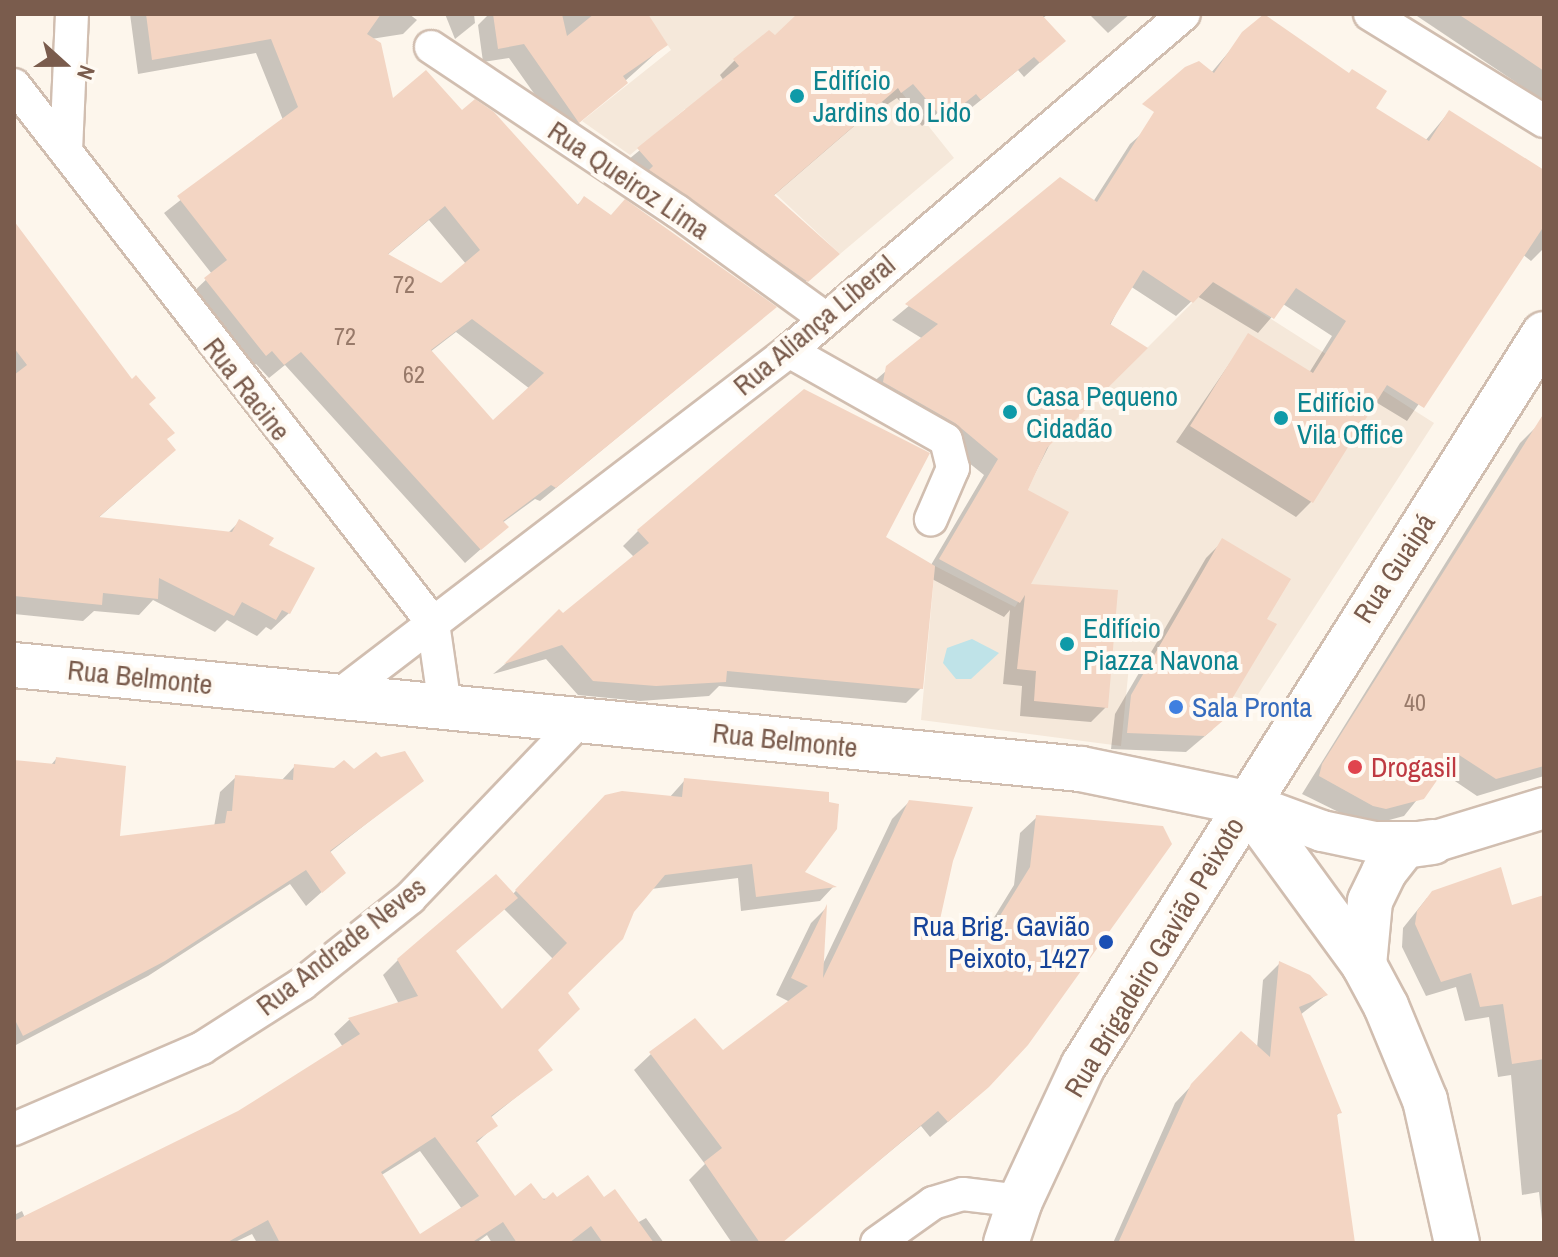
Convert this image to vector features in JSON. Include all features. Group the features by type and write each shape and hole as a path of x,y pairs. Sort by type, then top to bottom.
{"main road":[{"name":"Rua Guaipá","path":"1246,803 1544,334"},
{"name":"Rua Belmonte","path":"14,665 1081,769 1246,803"},
{"path":"1246,803 1364,965 1425,1100 1457,1243"},
{"name":"Rua Brigadeiro Gavião Peixoto","path":"1006,1243 1020,1201 1083,1066 1246,803"},
{"path":"1364,965 1370,901 1384,872 1404,846 1433,842"}],"street":[{"path":"66,151 72,14"},
{"name":"Rua Aliança Liberal","path":"338,696 789,351 1184,14"},
{"path":"1370,14 1544,121"},
{"name":"Rua Queiroz Lima","path":"431,47 677,211 825,318"},
{"name":"Rua Racine","path":"14,85 433,623"},
{"path":"789,351 946,440 953,468 931,519"},
{"path":"433,623 445,706"},
{"name":"Rua Andrade Neves","path":"14,1129 202,1048 302,984 410,898 580,720"},
{"name":"Rua Belmonte","path":"1246,803 1322,831 1374,842 1433,842 1544,808"},
{"path":"877,1243 933,1203 948,1198 963,1194 1020,1201"}],"shaded area":[{"path":"647,14 839,14 954,158 840,254 685,109 630,155 582,121 671,50"},
{"path":"1213,282 1434,423 1253,702 1129,666 1121,746 921,720 935,566 1015,607 1031,581 1028,490 1047,448"}],"water":[{"path":"972,639 999,653 971,679 956,679 943,663 947,648"}],"building":[{"path":"146,14 381,14 367,34 381,43 393,98 426,70 462,110 475,99 494,112 578,205 584,196 611,215 625,199 777,307 556,488 551,485 503,521 509,527 481,550 301,352 284,365 272,351 266,356 204,278 227,260 177,196 298,107 271,39 152,60","holes":["445,206 480,250 441,283 388,254","472,319 544,373 493,420 431,350"]},
{"path":"493,14 562,14 567,36 594,14 648,14 668,45 623,76 628,83 579,123 524,44 498,49"},
{"path":"797,14 1041,14 1066,41 1040,63 1034,57 981,100 976,94 961,106 955,99 938,113 913,84 901,93 898,88 774,195 840,254 808,282 649,170 653,166 637,148 739,66 733,59 769,30 775,35"},
{"path":"1264,14 1349,73 1352,69 1387,91 1376,108 1429,141 1449,110 1544,170 1544,226 1424,408 1387,385 1313,503 1190,426 1248,333 1313,373 1346,321 1296,288 1274,319 1213,282 1193,303 1143,270 1110,324 1148,348 1047,448 1028,490 1069,512 1031,584 1118,590 1108,708 1034,701 1036,671 1017,669 1025,595 1020,603 939,559 998,459 955,423 883,382 886,366 938,324 905,304 1060,177 1097,202 1154,112 1142,104 1185,67 1199,61 1214,73 1242,32"},
{"path":"1458,14 1544,14 1544,71 1513,50"},
{"path":"14,221 132,379 136,375 156,398 149,404 175,433 167,439 176,450 99,517 232,532 239,519 274,538 269,545 315,568 290,614 282,610 276,620 242,602 234,616 159,578 158,599 103,593 102,605 14,596 14,375 27,365 14,348"},
{"path":"804,389 930,453 886,537 935,566 923,689 727,671 726,682 656,686 593,681 562,645 504,664 559,609 563,613 649,543 637,530"},
{"path":"1544,413 1544,766 1496,779 1456,753 1424,799 1386,809 1373,806 1319,776 1322,764"},
{"path":"1222,538 1291,579 1267,619 1277,624 1226,709 1232,713 1205,736 1127,733 1131,695"},
{"path":"405,751 424,781 330,851 346,873 322,893 306,870 165,961 23,1036 14,1018 14,760 55,764 56,757 126,766 120,836 225,823 227,811 232,811 235,775 293,780 294,764 334,768 344,760 354,769 376,752 381,757"},
{"path":"684,778 829,792 829,802 839,804 837,829 805,872 837,887 756,897 752,864 665,875 634,912 623,939 568,993 580,1009 538,1050 553,1070 491,1116 498,1126 476,1141 515,1196 531,1183 544,1200 553,1192 557,1197 588,1175 604,1197 615,1189 654,1243 603,1243 591,1226 569,1243 517,1243 503,1222 471,1243 280,1243 268,1220 226,1243 14,1243 14,1221 238,1111 360,1034 348,1018 418,996 397,959 496,874 518,898 456,951 502,1009 567,943 515,890 605,795 622,791 682,797","holes":["435,1137 479,1196 420,1234 381,1172"]},
{"path":"909,800 973,807 953,861 937,933 988,935 1030,867 1036,815 1163,826 1172,844 1028,1045 989,1087 948,1122 938,1111 782,1243 760,1243 704,1162 722,1148 649,1052 695,1018 723,1050 808,986 791,978 827,904 823,978"},
{"path":"1501,867 1512,905 1544,895 1544,1059 1512,1064 1503,1004 1480,1007 1471,973 1441,982 1415,924 1417,911 1432,891"},
{"path":"1279,961 1310,975 1328,995 1299,1007 1342,1113 1337,1114 1355,1243 1118,1243 1191,1084 1241,1031 1270,1057"}],"place":[{"name":"Edifício Jardins do Lido","path":"797,96"},
{"name":"Casa Pequeno Cidadão","path":"1010,412"},
{"name":"Edifício Vila Office","path":"1281,418"},
{"name":"Edifício Piazza Navona","path":"1067,644"},
{"name":"Sala Pronta","path":"1176,707"},
{"name":"Drogasil","path":"1355,767"},
{"name":"Rua Brig. Gavião Peixoto, 1427","path":"1106,942"}]}
